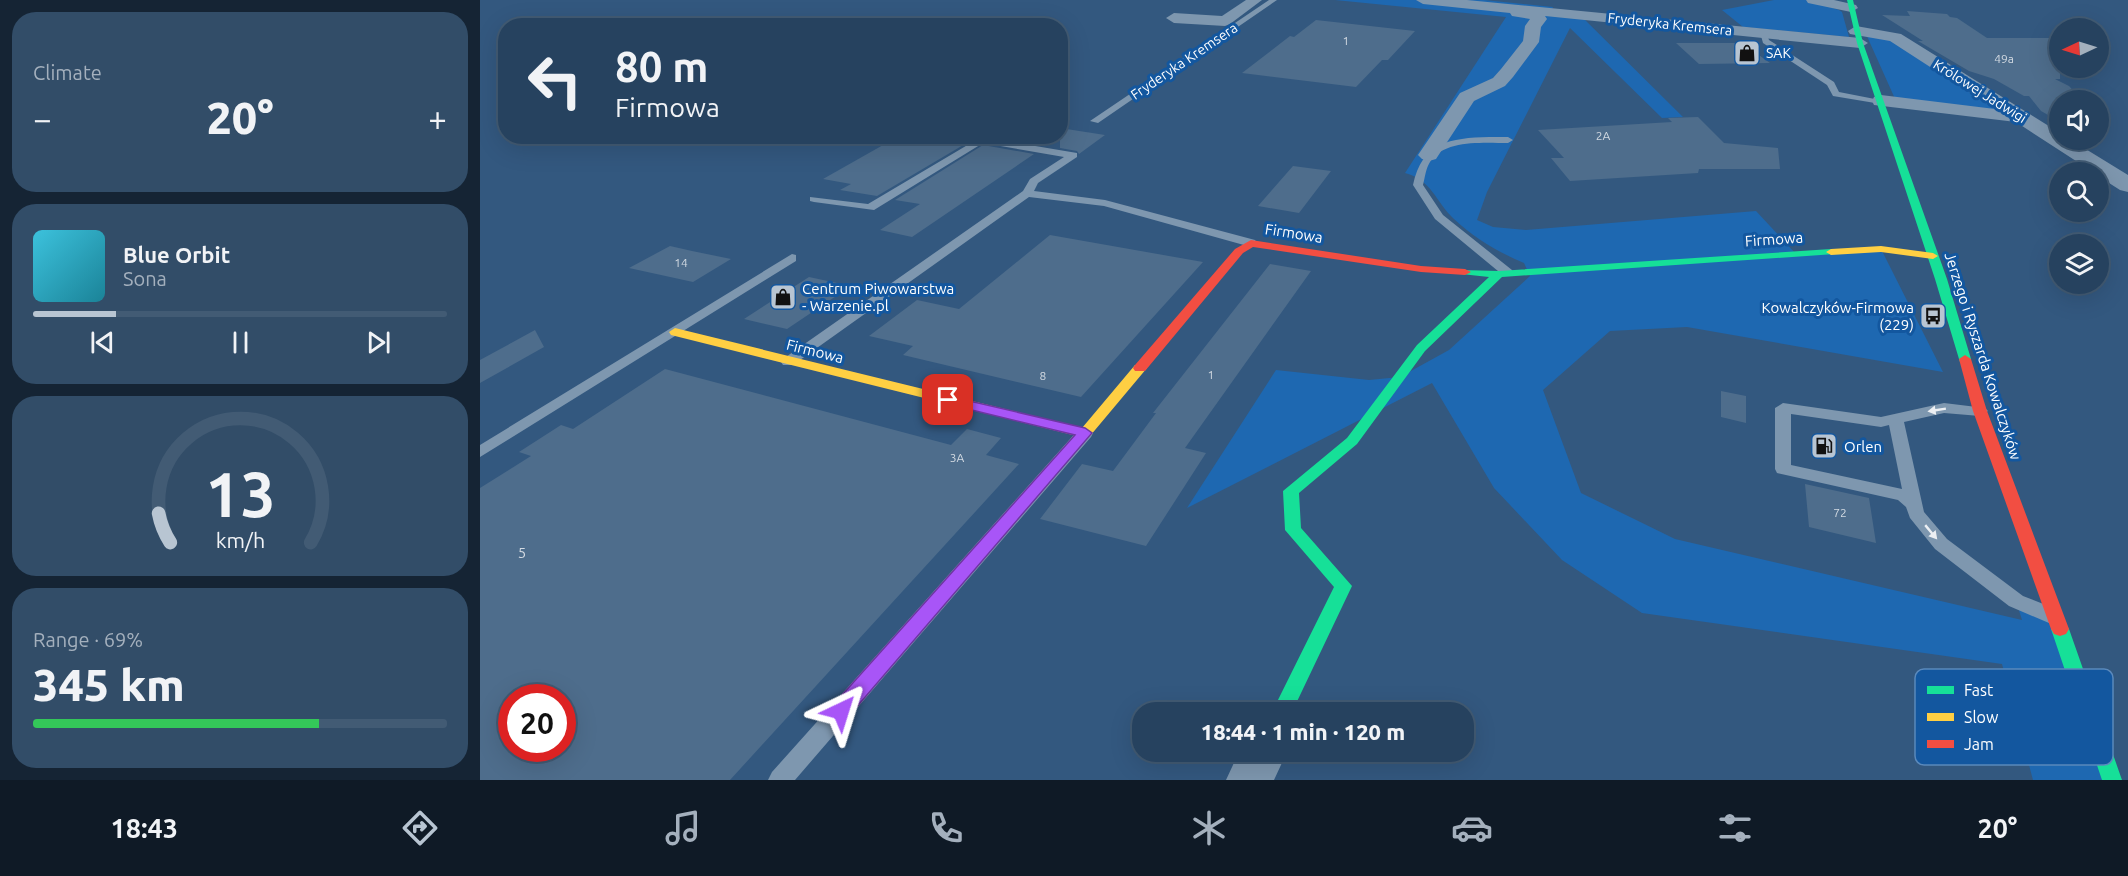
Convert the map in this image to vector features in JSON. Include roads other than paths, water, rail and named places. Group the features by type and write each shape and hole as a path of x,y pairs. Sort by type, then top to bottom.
{"street":[{"path":"1174,18 1225,21 1255,0"},
{"name":"Fryderyka Kremsera","path":"1423,0 1520,10 1553,6 1763,34 1858,37"},
{"path":"1814,0 1851,4"},
{"name":"Jerzego i Ryszarda Kowalczyków","path":"1851,4 1858,37 1934,256 1980,411 2074,669"},
{"path":"1429,155 1467,97 1499,82 1531,42 1533,26 1539,19 1537,16 1517,14 1520,10"},
{"name":"Królowej Jadwigi","path":"1858,37 1895,37 2093,162"},
{"path":"1881,101 2024,119"},
{"path":"2109,166 2128,169"},
{"name":"Królowej Jadwigi","path":"2109,172 2128,185"},
{"name":"Firmowa","path":"675,332 788,362 1085,433 1239,251 1251,243 1421,269 1503,273 1881,249 1934,256"},
{"path":"1287,702 1342,586 1329,567 1293,530 1291,491 1352,441 1421,348 1503,273"},
{"path":"1250,780 1258,762"},
{"name":"Jerzego i Ryszarda Kowalczyków","path":"2107,765 2112,780"}],"lane":[{"name":"Fryderyka Kremsera","path":"1095,121 1274,0"},
{"path":"1763,34 1766,42 1831,84 1836,94 1881,101"},
{"path":"1503,273 1439,217 1418,185 1422,167 1429,155 1453,145 1508,140"},
{"path":"814,199 870,208 974,144"},
{"path":"788,362 1027,193 1034,182 1073,154 1007,144"},
{"path":"1027,193 1106,203 1251,243"},
{"path":"480,452 792,258"},
{"path":"1914,505 1905,495 1783,469 1783,408 1881,422 1944,408 1980,411"},
{"path":"1895,418 1916,514 1941,544 2016,601 2057,619"},
{"path":"780,780 1085,433"}],"place":[{"name":"SAK","path":"1747,53"},
{"name":"Centrum Piwowarstwa - Warzenie.pl","path":"783,297"},
{"name":"Kowalczyków-Firmowa (229)","path":"1933,316"},
{"name":"Orlen","path":"1824,446"}]}
